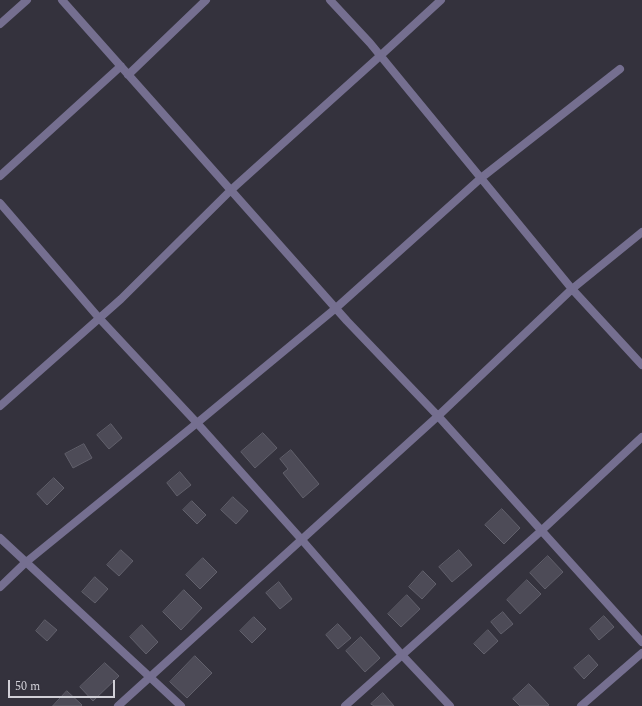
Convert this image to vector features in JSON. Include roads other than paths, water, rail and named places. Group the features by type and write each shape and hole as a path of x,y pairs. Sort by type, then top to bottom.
{"street":[{"path":"0,24 27,0"},
{"path":"62,0 336,308 438,416 642,642"},
{"path":"128,75 206,0"},
{"path":"330,0 370,43 572,289 642,365"},
{"path":"0,406 121,298 231,190 441,0"},
{"path":"0,176 121,66"},
{"path":"0,587 25,563 336,308 481,178 620,69"},
{"path":"0,203 99,318 197,423 302,540 402,655 450,706"},
{"path":"118,706 438,416 572,289 642,232"},
{"path":"345,706 642,438"},
{"path":"0,538 25,563 181,706"},
{"path":"581,706 642,653"}]}
